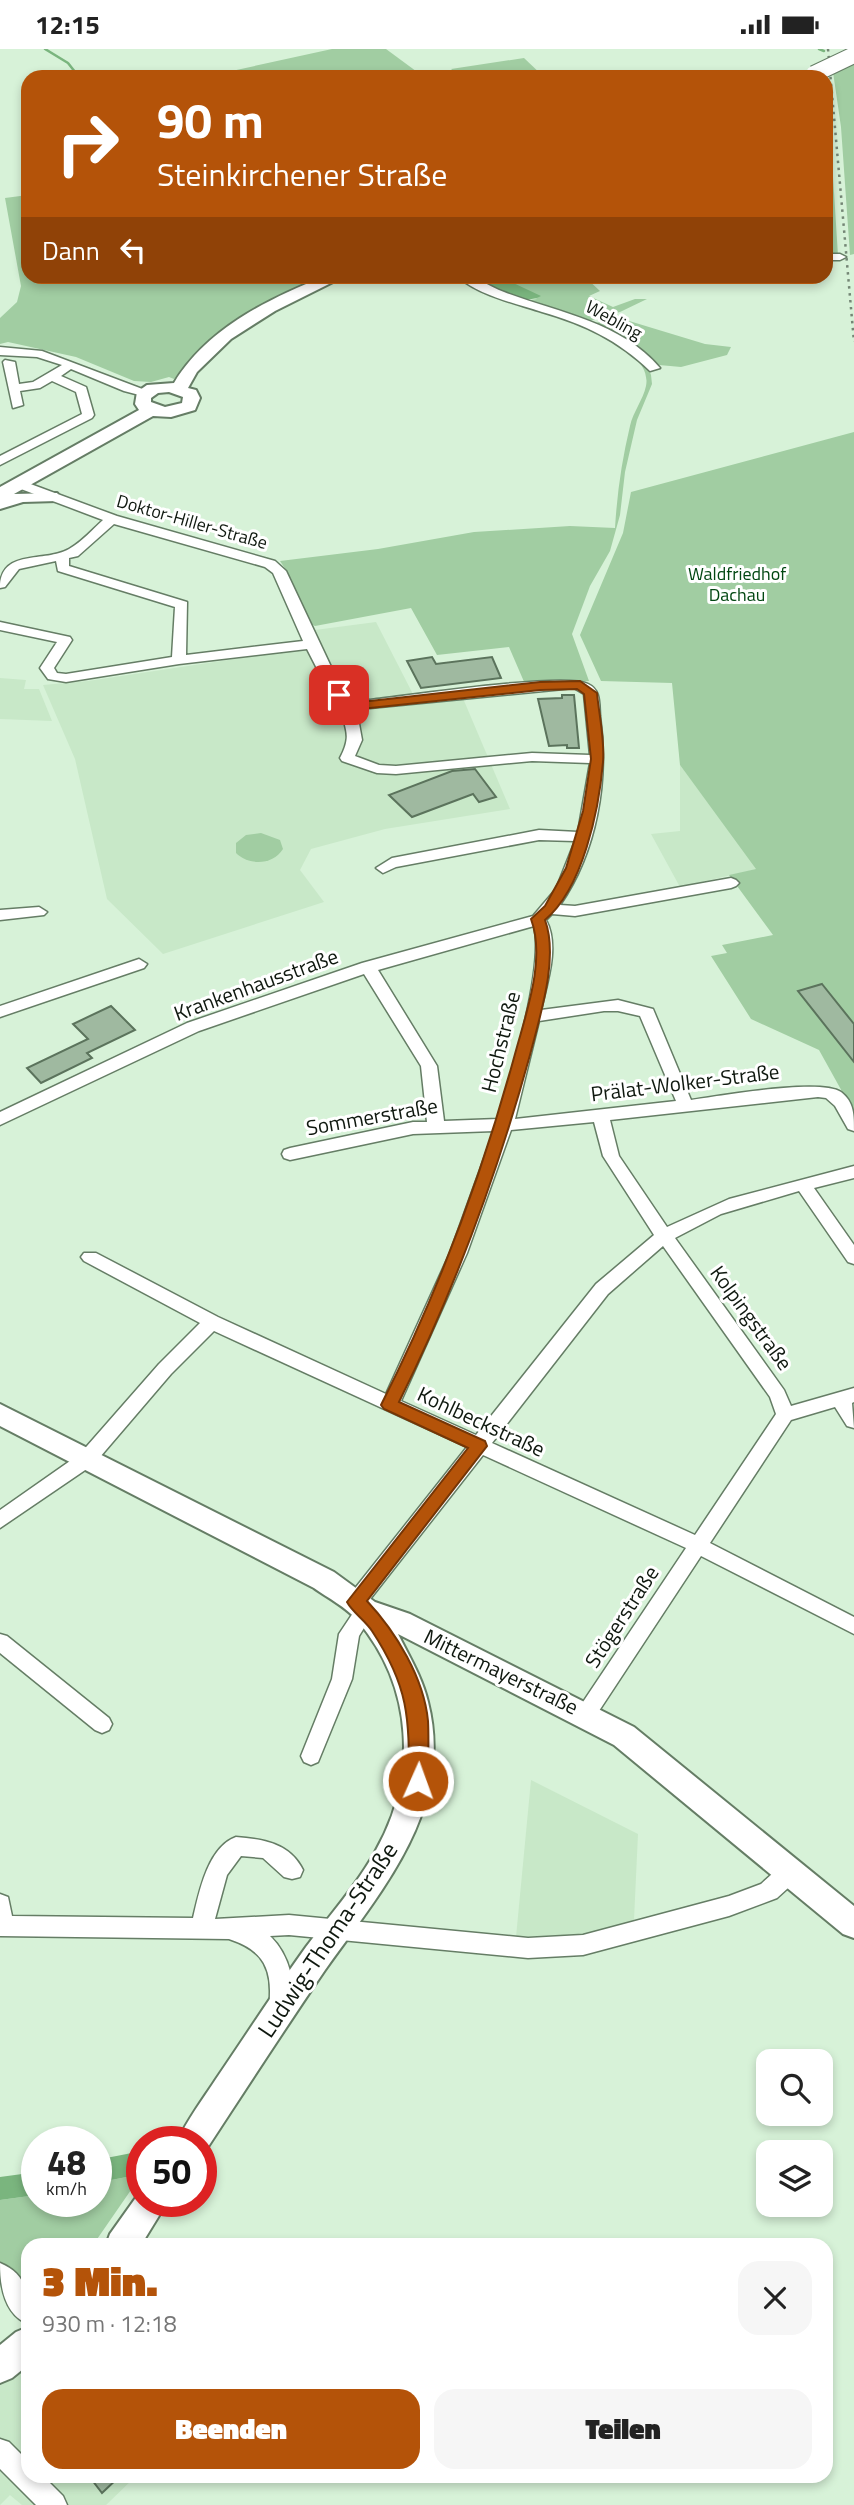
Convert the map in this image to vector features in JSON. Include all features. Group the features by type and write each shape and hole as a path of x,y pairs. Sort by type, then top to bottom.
{"main road":[{"path":"823,70 854,55"},
{"path":"179,388 191,369 230,333 270,308 320,284"},
{"path":"0,494 149,401 162,387 179,388 192,398 188,406 167,412 149,401"},
{"path":"0,504 20,497 51,497"},
{"name":"Mittermayerstraße","path":"0,1414 324,1580 361,1606 400,1622 586,1714 624,1736 854,1924"},
{"name":"Ludwig-Thoma-Straße","path":"204,2126 336,1930 387,1861 410,1811 418,1781 418,1719 410,1682 392,1647 361,1606"},
{"path":"127,2238 141,2217"},
{"path":"0,2366 21,2350"}],"street":[{"path":"833,257 840,257"},
{"name":"Webling","path":"480,284 503,296 588,322 636,349 654,368"},
{"path":"0,351 31,352 70,365 125,387 149,401"},
{"path":"9,362 17,404"},
{"path":"14,388 36,385 70,365"},
{"path":"0,461 88,415 82,390 52,377"},
{"name":"Doktor-Hiller-Straße","path":"18,483 112,519 270,564 279,571 335,690 350,702"},
{"path":"0,584 15,566 34,560 62,558 73,553 112,519"},
{"path":"62,558 63,568 182,605 178,660"},
{"path":"0,626 65,640 47,668 53,677 66,678 178,660 312,644"},
{"path":"544,914 573,868 584,837 597,759 591,693 575,684 370,704 350,702 348,710 357,735 356,744 347,758 377,769 407,769 532,757 597,759"},
{"path":"383,868 393,863 539,835 584,837"},
{"name":"Krankenhausstraße","path":"0,1119 193,1027 368,967 544,914 575,911 731,883"},
{"path":"0,915 39,912"},
{"name":"Hochstraße","path":"390,1405 422,1341 487,1176 504,1123 533,1016 544,937 544,914"},
{"path":"0,1012 139,964"},
{"path":"368,967 429,1066 436,1126"},
{"path":"533,1016 612,1005 629,1005 647,1013 685,1104"},
{"name":"Prälat-Wolker-Straße","path":"504,1123 526,1123 685,1104 830,1091 839,1097 854,1125"},
{"name":"Kolpingstraße","path":"600,1115 611,1156 665,1237 778,1395 785,1415"},
{"name":"Sommerstraße","path":"290,1154 436,1126 504,1123"},
{"path":"312,1756 342,1679 349,1634 361,1606 479,1446 602,1289 629,1261 697,1217 755,1198 854,1172"},
{"path":"804,1186 854,1258"},
{"name":"Kohlbeckstraße","path":"90,1257 212,1322 697,1545 854,1626"},
{"path":"0,1520 87,1459 165,1369 212,1322"},
{"path":"697,1545 785,1415 847,1398 854,1421"},
{"name":"Stögerstraße","path":"586,1714 697,1545"},
{"path":"0,1643 102,1724"},
{"path":"202,1928 208,1901 224,1857 236,1846 268,1849 292,1870"},
{"path":"1,1919 232,1929 278,1925 528,1948 583,1945 729,1906 769,1891 790,1872"},
{"path":"232,1929 261,1942 275,1959 282,1993 279,2014"},
{"path":"0,2276 5,2278 21,2302"},
{"path":"0,2451 21,2472"},
{"path":"32,2483 54,2505"}],"shaded area":[{"path":"516,284 541,296 522,299 490,286"},
{"path":"376,622 416,700 462,696 510,809 385,829 311,849 300,870 324,902 163,954 107,899 75,759 43,685 88,681 307,648 315,630"},
{"path":"0,678 26,680 24,689 39,689 52,721 0,719"},
{"path":"680,765 757,869 680,887 651,834 680,831"},
{"path":"531,1780 638,1834 634,1920 588,1934 516,1937"},
{"path":"126,2154 126,2177 112,2180 112,2157"},
{"path":"21,2174 21,2197 0,2200 0,2177"},
{"path":"21,2368 21,2483 129,2483 106,2505 22,2505 10,2495 0,2505 0,2383"}],"green space":[{"path":"332,49 386,49 414,70 236,70"},
{"path":"524,58 537,70 452,70"},
{"path":"854,62 854,254 850,255 841,127 833,72"},
{"path":"833,177 838,256 833,256"},
{"path":"21,196 21,284 308,284 265,305 174,379 169,377 151,382 134,381 76,357 8,342 0,344 0,318 17,302 21,286 5,198"},
{"path":"469,284 494,295 591,326 609,338 583,326 487,294"},
{"path":"500,284 592,284 600,291 589,296 613,307 635,299 647,299 620,312 589,321 529,300 537,299"},
{"path":"616,317 705,344 731,347 727,355 681,367 659,365 637,347 596,323"},
{"path":"630,353 647,364 652,384 637,420 625,472 620,515 610,551 590,586 572,634 589,681 525,684 509,647 437,655 411,608 315,626 307,622 288,573 280,561 378,549 474,532 570,526 615,528 627,438 646,386 643,368"},
{"name":"Waldfriedhof Dachau","path":"854,432 854,1113 819,1050 751,1019 711,956 727,953 722,945 773,935 729,875 756,869 680,765 672,683 601,681 580,635 623,533 631,492"},
{"path":"261,833 280,840 283,849 279,854 267,861 254,862 236,853 236,843 246,835"},
{"path":"126,2177 126,2197 98,2238 21,2238 21,2286 0,2276 0,2200 21,2197 21,2217 112,2217 112,2180"}],"building":[{"path":"432,657 436,664 492,657 501,678 421,688 407,661"},
{"path":"562,695 574,695 579,748 567,748 567,745 549,746 538,699 562,698"},
{"path":"475,769 496,797 479,802 473,794 412,817 389,795 452,771"},
{"path":"822,984 854,1024 854,1062 798,991"},
{"path":"111,1006 135,1030 87,1053 92,1058 41,1083 27,1068 88,1039 73,1024"},
{"path":"94,2483 113,2483 102,2493"}],"waterway":[{"path":"45,49 68,63 74,70"},
{"path":"819,49 824,51"}],"railway":[{"path":"828,49 830,70"},
{"path":"833,105 854,342"}],"route":[{"path":"339,695 356,704 370,704 540,686 580,685 591,693 597,759 590,811 573,868 550,909 538,919 542,924 544,937 533,1016 504,1123 487,1176 422,1341 390,1405 479,1446 356,1602 377,1624 410,1682 418,1719 418,1781"}]}
